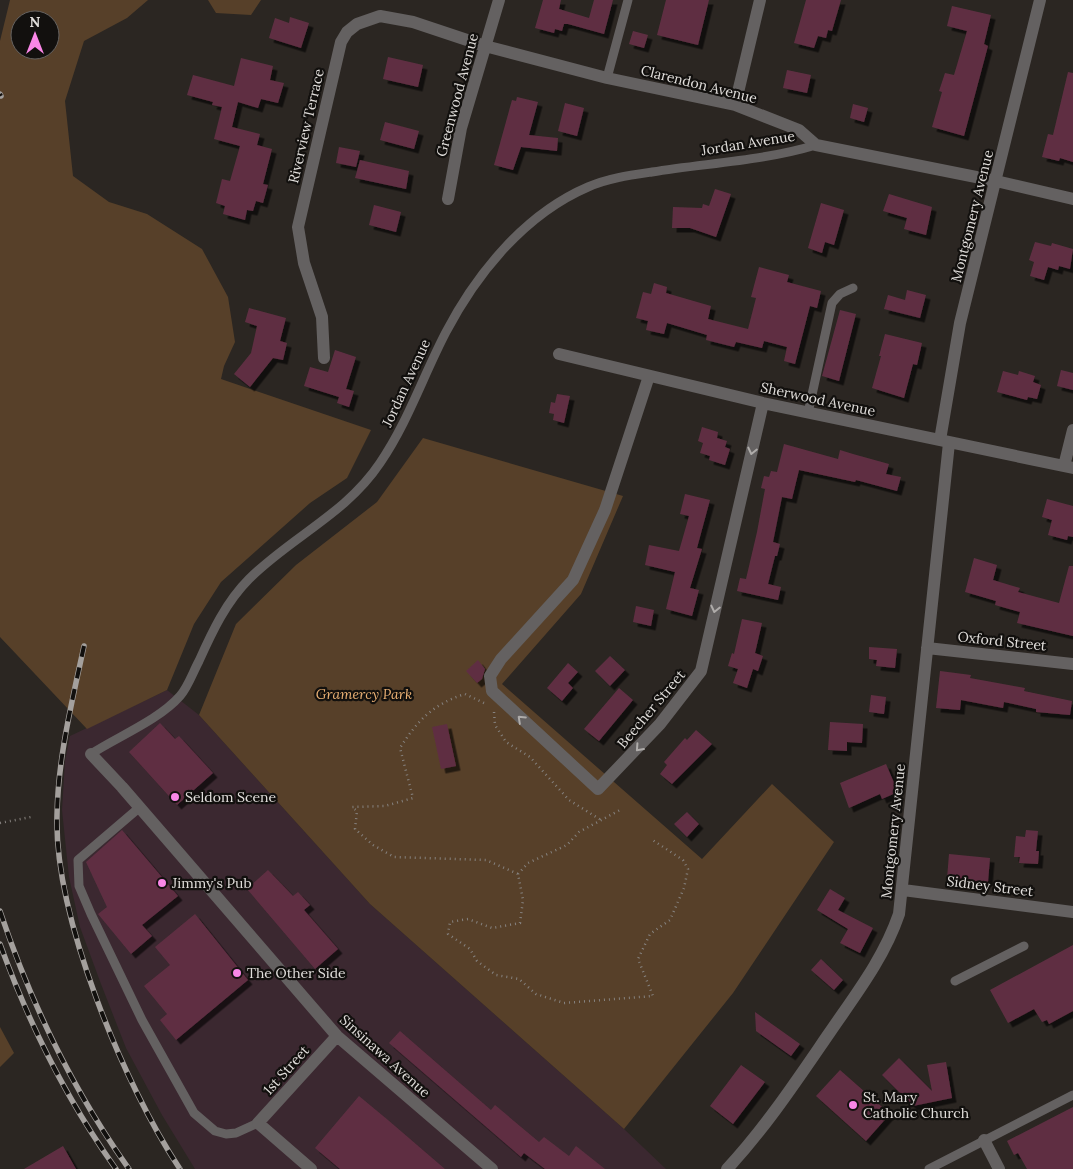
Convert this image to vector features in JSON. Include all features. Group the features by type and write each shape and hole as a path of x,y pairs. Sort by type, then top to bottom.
{"street":[{"name":"Greenwood Avenue","path":"448,198 461,128 499,0"},
{"path":"735,105 760,0"},
{"name":"Montgomery Avenue","path":"727,1169 749,1145 798,1082 864,983 893,933 899,914 927,648 944,441 960,323 1040,0"},
{"name":"Clarendon Avenue","path":"347,32 357,24 380,16 413,22 485,46 608,78 735,105 799,130 816,145 996,181 1073,199"},
{"name":"Riverview Terrace","path":"324,358 322,317 304,263 298,228 338,50 347,32"},
{"name":"Sherwood Avenue","path":"559,354 808,413 1069,467"},
{"name":"Beecher Street","path":"649,376 605,510 573,580 501,659 490,676 492,691 598,789 660,724 701,671 763,403"},
{"path":"1069,467 1073,430"},
{"name":"Oxford Street","path":"927,648 1073,664"},
{"name":"Sinsinawa Avenue","path":"90,754 140,807 337,1036 492,1169"},
{"name":"Sidney Street","path":"903,890 1073,912"},
{"name":"1st Street","path":"258,1123 337,1036"},
{"path":"258,1123 312,1169"},
{"path":"984,1140 999,1169"}],"lane":[{"path":"608,78 628,0"},
{"name":"Jordan Avenue","path":"90,754 157,714 181,695 215,627 229,603 247,581 268,562 344,506 363,486 400,432 446,332 467,296 495,257 519,233 538,218 588,186 626,176 784,154 816,145"},
{"path":"808,413 832,303 840,294 853,288"},
{"path":"140,807 78,860 79,886 142,1020 194,1113 215,1131 226,1134 236,1133 258,1123"},
{"path":"955,981 1024,946"},
{"path":"929,1169 1073,1095"}],"path":[{"path":"486,704 464,694 445,701 414,725 400,748 413,798 385,806 352,807 357,811 355,829 373,845 394,857 486,860 518,874"},
{"path":"494,708 495,725 506,742 530,757 569,800 601,820"},
{"path":"518,874 528,862 567,845 579,832 620,810"},
{"path":"0,823 31,817"},
{"path":"518,874 523,900 520,923 492,928 468,919 450,922 448,934 470,950 477,961 496,975 519,979 536,994 564,1003 654,996 638,959 650,934 670,920 684,888 688,869 683,860 651,839"}],"shaded area":[{"path":"167,690 199,715 370,904 624,1129 666,1169 195,1169 162,1115 126,1048 101,984 80,927 69,877 62,810 65,761 70,736"}],"green space":[{"path":"10,0 148,0 127,18 84,41 65,101 73,176 109,202 147,214 202,249 228,297 235,342 224,366 221,379 371,430 347,478 310,503 221,582 194,624 167,690 87,729 0,637 0,41"},
{"path":"208,0 261,0 251,15 216,13"},
{"name":"Gramercy Park","path":"423,438 623,496 581,594 502,684 702,859 772,784 834,842 733,993 624,1129 370,904 199,715 236,624 296,565 377,502"},
{"path":"0,1027 14,1053 0,1067"}],"building":[{"path":"543,0 561,0 559,9 589,18 594,0 613,0 604,34 568,24 564,24 562,31 555,29 554,33 535,28"},
{"path":"666,0 709,0 698,45 657,35"},
{"path":"806,0 841,0 832,31 828,30 826,38 818,36 814,48 794,43"},
{"path":"952,6 991,15 984,44 988,46 964,136 932,127 942,92 939,91 945,73 954,75 967,31 947,26"},
{"path":"290,17 309,23 301,48 269,38 275,18 289,23"},
{"path":"633,31 648,35 644,48 629,44"},
{"path":"388,57 423,65 418,87 383,79"},
{"path":"241,58 273,66 270,80 284,83 278,103 261,99 258,108 238,102 232,127 260,134 257,145 272,149 263,184 268,185 263,203 256,201 253,211 247,210 245,220 223,214 225,206 216,203 222,179 230,181 240,146 214,139 222,107 212,105 213,102 187,95 193,75 234,86"},
{"path":"787,70 811,75 807,93 783,88"},
{"path":"1068,72 1073,73 1073,162 1060,158 1059,161 1042,157 1048,134 1053,135"},
{"path":"517,97 538,102 529,135 558,138 557,151 521,147 513,170 494,165 512,100 516,101"},
{"path":"565,103 584,108 577,136 558,131"},
{"path":"853,104 868,108 864,122 850,118"},
{"path":"385,122 419,131 414,149 380,140"},
{"path":"339,147 360,151 356,167 336,163"},
{"path":"360,160 409,171 406,189 355,178"},
{"path":"715,189 731,194 716,237 690,228 672,228 673,207 702,208 703,204 709,206"},
{"path":"889,194 932,207 926,235 904,229 907,218 883,211"},
{"path":"821,203 844,210 834,245 825,242 822,253 808,248"},
{"path":"374,205 401,212 396,232 369,225"},
{"path":"1035,242 1051,246 1052,243 1073,249 1070,269 1059,266 1058,270 1048,267 1044,280 1030,276 1034,262 1029,260"},
{"path":"759,267 789,275 787,282 821,291 817,308 810,306 795,364 784,361 787,347 764,341 762,348 736,342 734,347 706,340 707,335 667,323 664,334 646,330 648,321 636,318 643,292 651,294 654,283 667,287 666,293 711,306 708,319 748,329 756,298 751,297"},
{"path":"907,290 926,295 920,318 884,309 888,295 905,300"},
{"path":"249,308 286,318 280,341 287,343 283,360 273,358 250,387 234,374 251,353 257,326 245,322"},
{"path":"840,310 856,314 839,381 822,376"},
{"path":"885,334 922,343 917,365 913,364 904,398 872,388"},
{"path":"335,350 356,357 346,389 354,391 349,407 337,403 339,397 304,386 310,367 328,372"},
{"path":"1061,370 1073,373 1073,390 1057,386"},
{"path":"1003,371 1018,375 1019,371 1035,376 1033,382 1041,385 1037,399 1028,397 1027,400 997,392"},
{"path":"557,394 570,396 564,423 553,420 554,414 549,413 551,402 555,403"},
{"path":"702,427 718,432 717,438 727,441 725,447 730,449 725,465 709,460 710,456 700,453 703,443 698,441"},
{"path":"784,444 838,459 840,450 889,464 886,474 901,477 897,491 856,480 855,482 799,470 792,499 782,497 773,542 780,544 768,584 781,587 778,600 737,591 740,578 746,579 765,489 761,488 764,476 769,477 771,471 777,472"},
{"path":"685,494 710,500 697,548 702,549 690,588 699,590 692,616 666,609 675,572 645,565 649,545 679,551 689,516 680,514"},
{"path":"1047,499 1073,506 1073,537 1068,536 1067,540 1048,535 1052,520 1042,517"},
{"path":"974,558 997,565 993,580 1020,588 1018,592 1059,603 1069,566 1073,566 1073,636 1017,623 1020,612 995,605 996,601 965,592"},
{"path":"636,606 654,610 651,626 633,622"},
{"path":"742,619 762,623 755,653 763,656 758,671 753,669 747,688 733,683 738,669 728,666 732,653 734,654"},
{"path":"869,647 897,649 895,668 876,666 877,660 869,659"},
{"path":"610,656 625,670 610,686 595,671"},
{"path":"478,660 485,669 482,679 477,683 466,671"},
{"path":"568,663 578,672 568,683 573,688 562,701 547,688"},
{"path":"940,671 971,675 970,678 1025,688 1024,691 1072,701 1070,715 1036,712 1036,709 1004,702 1003,708 961,700 960,710 936,708"},
{"path":"619,688 633,700 599,741 584,729"},
{"path":"871,695 886,697 884,714 869,712"},
{"path":"830,722 863,724 862,743 847,742 847,751 828,750"},
{"path":"160,723 175,739 179,736 213,773 177,805 129,752"},
{"path":"447,724 456,766 441,769 432,727"},
{"path":"696,730 712,744 672,784 660,774 667,765 664,762 685,738 687,740"},
{"path":"886,764 898,792 882,799 880,794 849,808 840,783"},
{"path":"687,812 699,824 687,837 674,824"},
{"path":"122,830 178,896 142,925 152,936 131,954 98,914 107,907 86,862"},
{"path":"1026,830 1038,831 1036,851 1039,851 1038,864 1019,863 1020,857 1014,857 1016,836 1025,837"},
{"path":"949,854 990,858 988,882 947,879"},
{"path":"268,870 293,896 298,892 310,905 304,910 338,949 315,969 247,889"},
{"path":"830,889 845,898 838,910 873,928 860,953 840,943 848,929 817,910"},
{"path":"195,914 248,980 176,1040 160,1020 167,1014 144,986 170,965 155,947"},
{"path":"1073,945 1073,1011 1049,1024 1047,1020 1042,1022 1034,1009 1008,1023 990,990"},
{"path":"821,959 843,980 834,990 811,970"},
{"path":"755,1012 800,1044 791,1056 756,1031"},
{"path":"400,1031 491,1110 495,1105 539,1142 544,1137 569,1156 576,1146 605,1169 545,1169 524,1153 521,1157 389,1043"},
{"path":"899,1058 932,1091 927,1065 946,1062 952,1098 913,1106 882,1075"},
{"path":"741,1065 765,1082 733,1124 710,1106"},
{"name":"St. Mary Catholic Church","path":"840,1070 890,1114 866,1141 816,1096"},
{"path":"359,1096 445,1169 340,1169 315,1148"},
{"path":"1073,1107 1073,1169 1027,1169 1018,1153 1014,1155 1007,1141"},
{"path":"63,1146 76,1169 24,1169"}],"railway":[{"path":"84,646 66,730 58,793 59,856 67,901 96,998 116,1047 159,1134 180,1169"},
{"path":"0,911 25,979 55,1045 89,1108 129,1169"},
{"path":"0,944 23,1003 50,1060 81,1116 116,1169"}],"place":[{"name":"Seldom Scene","path":"175,797"},
{"name":"Jimmy's Pub","path":"162,883"},
{"name":"The Other Side","path":"237,973"},
{"name":"St. Mary Catholic Church","path":"853,1105"}]}
